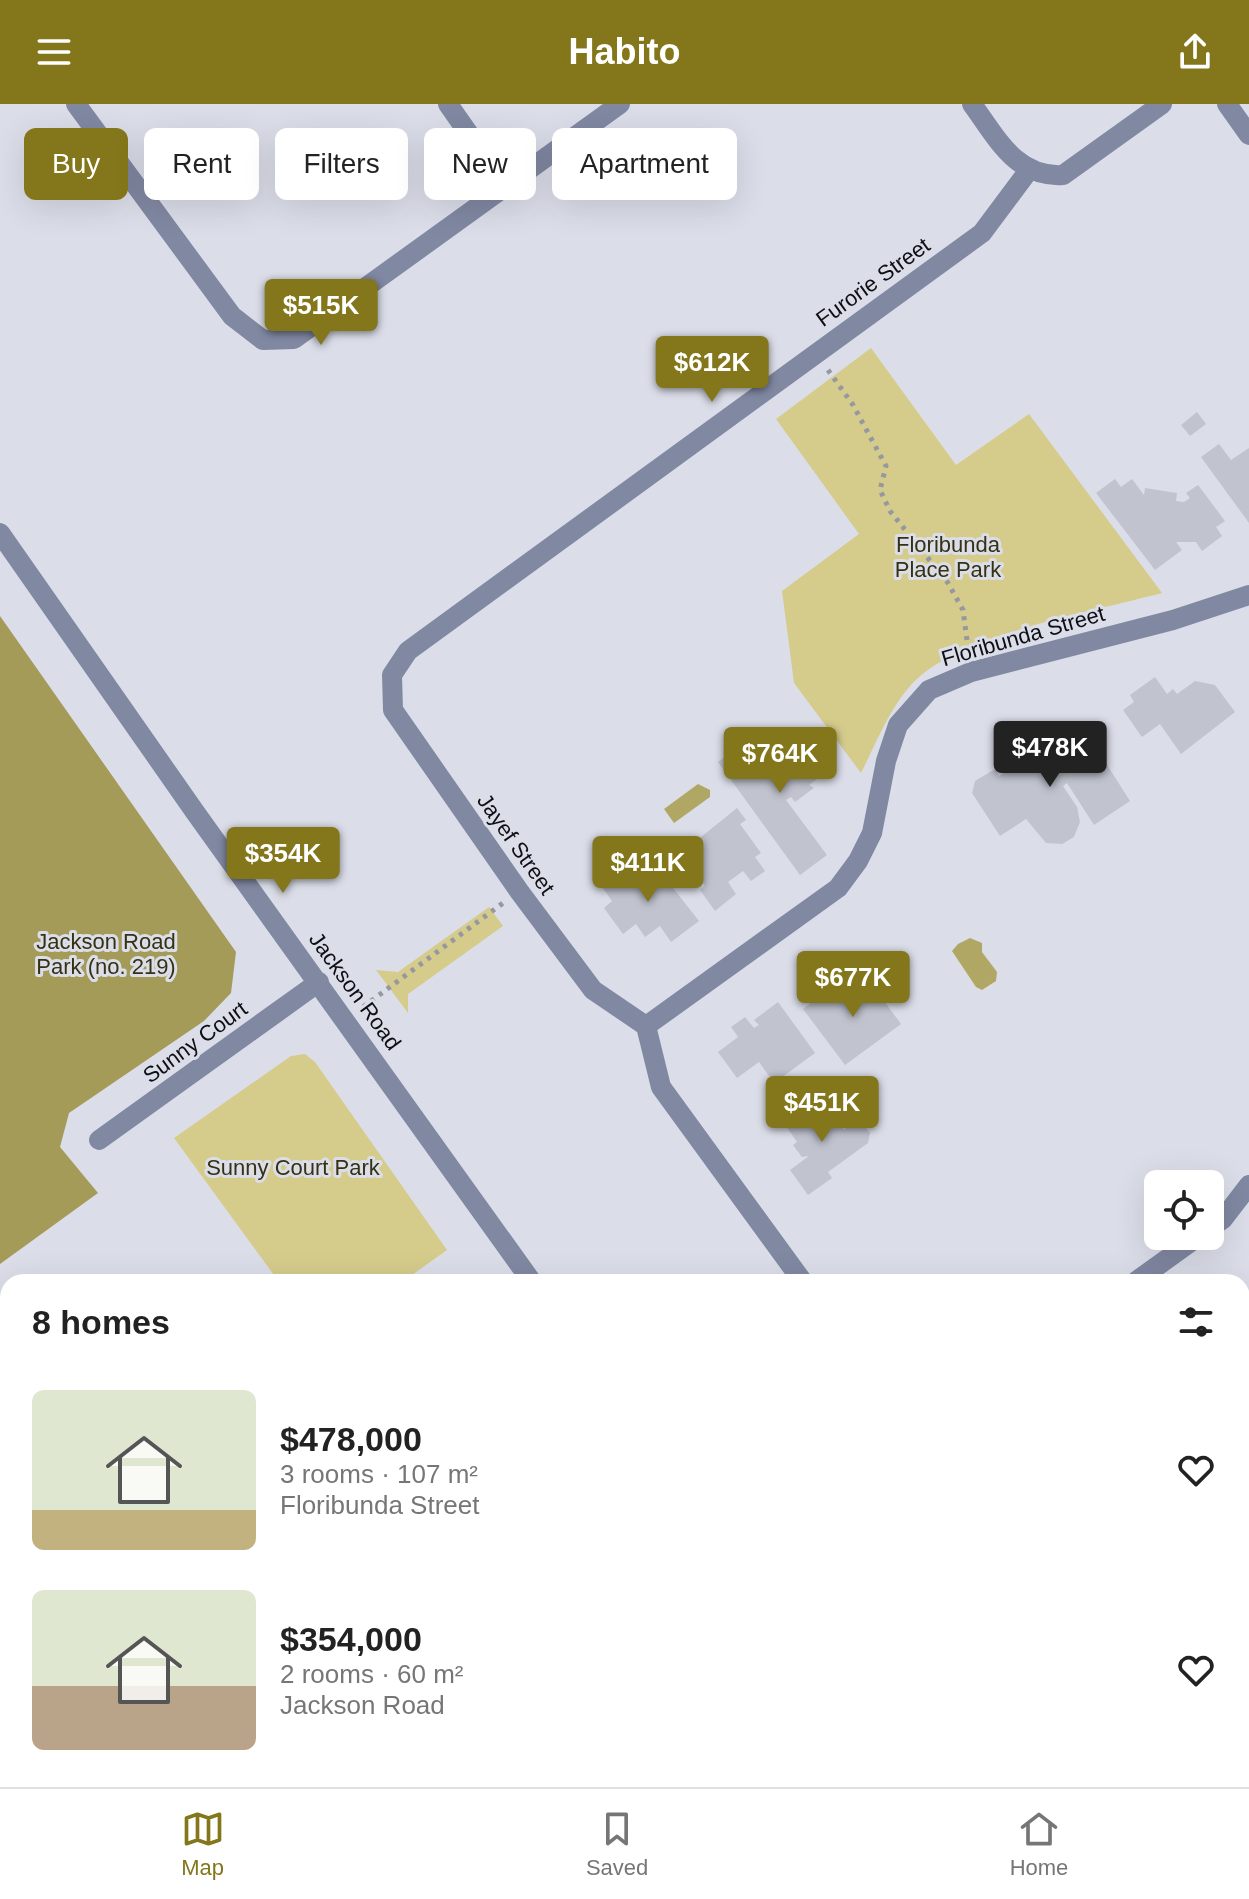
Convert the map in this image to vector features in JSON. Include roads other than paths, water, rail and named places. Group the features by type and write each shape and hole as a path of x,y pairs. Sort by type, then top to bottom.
{"street":[{"path":"76,104 232,316 263,340 294,339 488,200"},
{"path":"448,104 465,128"},
{"path":"536,165 620,104"},
{"path":"972,104 1010,156 1029,170 1047,176 1063,175 1162,104"},
{"path":"1227,104 1249,135"},
{"name":"Furorie Street","path":"408,651 982,233 1029,170"},
{"name":"Jackson Road","path":"0,533 195,812 348,1021 526,1274"},
{"name":"Floribunda Street","path":"646,1026 838,888 858,861 872,833 886,761 898,725 929,690 971,672 1173,620 1249,595"},
{"name":"Jayef Street","path":"408,651 392,675 393,710 519,891 593,990 646,1026"},
{"name":"Sunny Court","path":"99,1140 319,982"},
{"path":"646,1026 661,1087 797,1274"},
{"path":"1224,1216 1249,1185"},
{"path":"1146,1274 1180,1250"}],"park label":[{"name":"Floribunda Place Park","path":"948,556"},
{"name":"Jackson Road Park (no. 219)","path":"106,954"},
{"name":"Sunny Court Park","path":"293,1167"}]}
